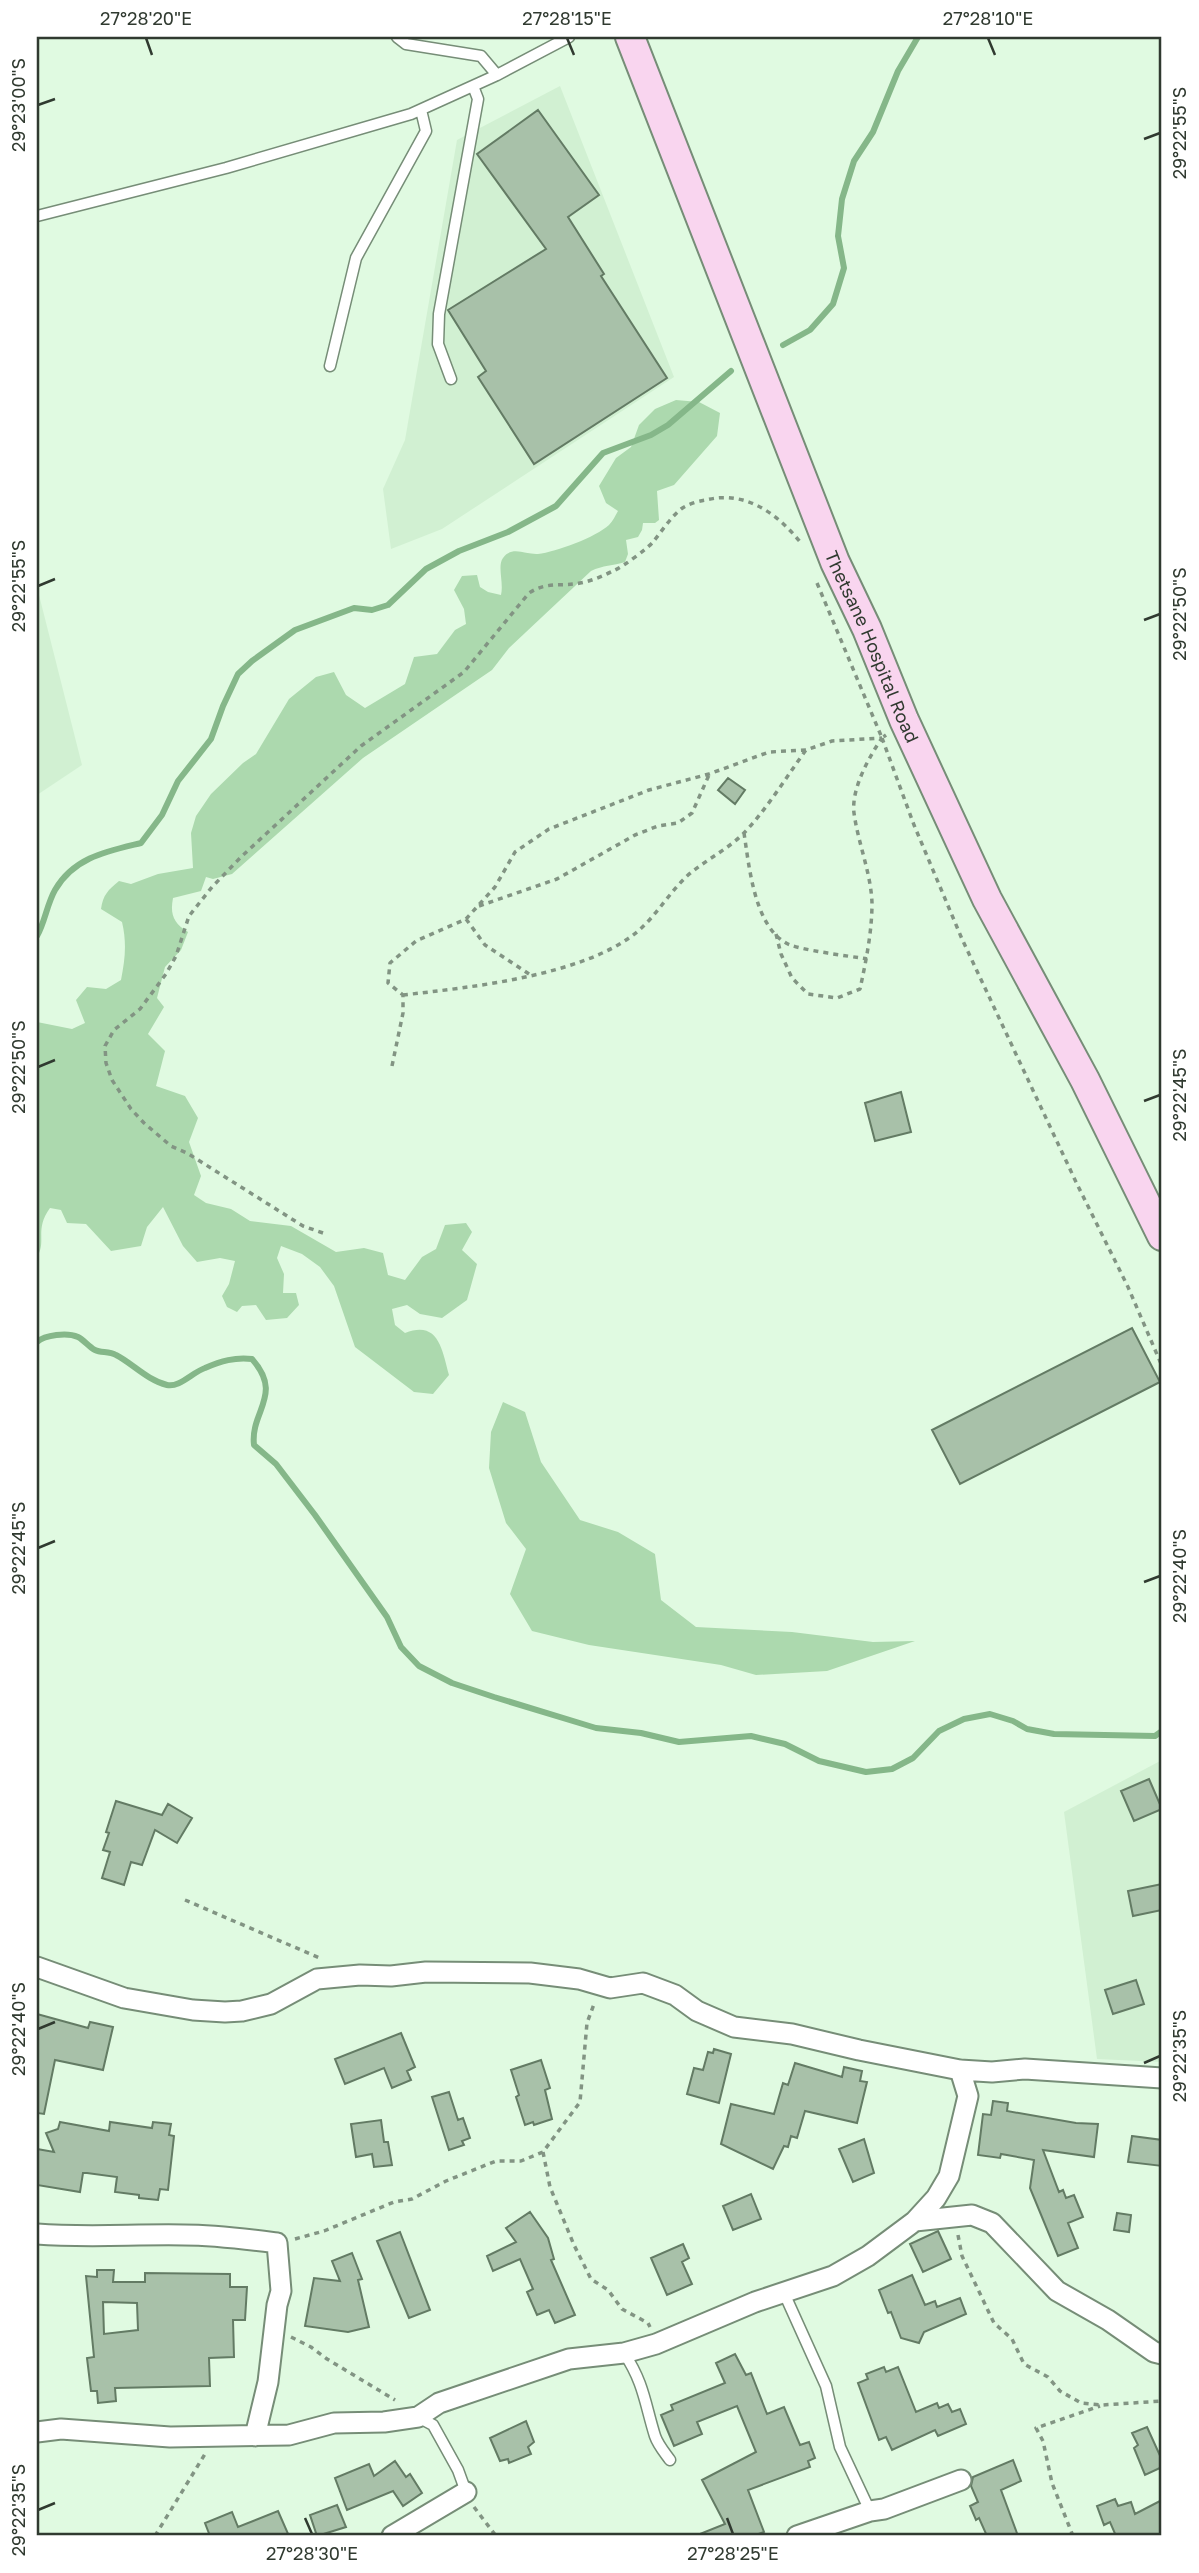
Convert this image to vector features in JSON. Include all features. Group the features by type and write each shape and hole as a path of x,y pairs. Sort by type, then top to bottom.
{"main road":[{"name":"Thetsane Hospital Road","path":"630,37 835,562 867,629 904,720 987,899 1085,1080 1162,1236"}],"street":[{"path":"37,1968 124,1998 193,2010 225,2012 271,2004 317,1979 359,1975 391,1976 426,1972 530,1973 579,1979 610,1988 643,1983 675,1995 697,2011 734,2027 792,2034 960,2070 992,2072 1025,2069 1162,2078"},
{"path":"37,2432 61,2429 215,2438 289,2435 334,2423 384,2422 418,2417 439,2403 569,2359 624,2353 656,2344 755,2302 833,2276 868,2256 915,2221 936,2198 949,2176 968,2096 960,2070"},
{"path":"915,2221 972,2215 992,2223 1057,2291 1108,2320 1154,2352 1162,2354"},
{"path":"37,2234 84,2237 185,2235 277,2243 281,2291 268,2382 255,2436"},
{"path":"797,2536 870,2511 884,2509 961,2480"},
{"path":"392,2536 466,2492"}],"lane":[{"path":"397,37 406,44 481,55 497,75"},
{"path":"37,216 226,168 421,110 497,75 569,37"},
{"path":"452,380 438,344 439,314 478,99 473,86"},
{"path":"330,366 356,258 426,131 421,110"},
{"path":"784,2293 827,2386 840,2447 870,2511"},
{"path":"624,2353 637,2372 656,2439 670,2460"},
{"path":"418,2417 433,2425 458,2470 466,2492"}],"path":[{"path":"323,1233 303,1226 164,1141 131,1109 112,1080 106,1063 105,1045 114,1030 141,1009 166,974 176,956 189,916 212,887 242,857 351,754 464,673 521,603 539,587 580,584 618,569 652,544 682,509 714,498 731,496 746,499 762,507 800,542 805,555"},
{"path":"816,580 962,939 1128,1287 1162,1366"},
{"path":"776,934 781,954 792,978 808,994 837,998 860,989 867,959 872,902 853,811 860,778 871,754 882,738 904,720"},
{"path":"806,750 744,833 720,854 688,875 638,931 606,951 531,975 460,989 403,995 388,983 390,963 416,941 466,919 495,887 515,852 549,829 649,790 709,774 769,752 806,750 832,741 882,738"},
{"path":"477,906 557,879 635,835 658,826 678,824 692,813 709,774"},
{"path":"744,833 756,899 765,920 776,934 787,944 867,959"},
{"path":"466,919 485,945 531,975"},
{"path":"392,1066 403,1013 403,995"},
{"path":"185,1900 359,1975"},
{"path":"277,2243 324,2231 394,2202 412,2199 446,2181 496,2161 520,2161 542,2152 580,2102 587,2022 594,2003 610,1988"},
{"path":"542,2152 550,2187 591,2279 608,2290 622,2309 648,2323 656,2344"},
{"path":"954,2215 962,2256 979,2293 994,2323 1012,2339 1024,2364 1048,2376 1060,2391 1081,2403 1102,2405 1162,2401"},
{"path":"274,2328 311,2347 384,2392"},
{"path":"1073,2536 1052,2483 1043,2441 1036,2428 1102,2405"},
{"path":"155,2536 215,2438"},
{"path":"466,2492 496,2536"}],"shaded area":[{"path":"560,86 674,377 442,529 391,549 383,489 405,440 457,140"},
{"path":"676,400 699,402 720,413 717,436 674,485 657,491 659,520 655,523 643,523 638,537 626,540 628,554 625,562 591,571 509,648 492,670 363,758 232,874 213,879 206,877 201,891 173,898 174,918 188,932 181,950 165,967 157,998 164,1007 148,1034 165,1051 156,1086 185,1096 198,1118 189,1142 201,1176 194,1195 206,1203 231,1209 250,1221 291,1226 336,1252 364,1248 383,1253 388,1275 405,1280 422,1257 436,1249 445,1225 466,1223 472,1232 462,1250 477,1264 467,1300 442,1318 420,1314 407,1305 392,1309 395,1325 405,1333 416,1330 432,1334 441,1347 449,1375 433,1394 414,1392 355,1347 334,1286 320,1267 302,1254 281,1246 277,1258 284,1274 283,1293 296,1293 299,1305 287,1318 266,1320 256,1305 242,1306 237,1312 227,1307 222,1296 229,1284 235,1261 220,1258 197,1262 183,1246 163,1207 147,1227 141,1246 111,1251 86,1224 67,1223 61,1210 50,1208 41,1229 41,1246 37,1257 37,1022 72,1029 85,1023 76,1000 87,987 106,989 121,980 125,951 124,930 122,922 101,909 107,893 119,881 131,884 158,874 193,868 191,833 196,816 211,794 256,754 289,699 316,677 334,672 346,695 365,708 405,684 414,657 437,654 455,630 466,624 464,609 454,590 462,576 477,575 480,587 501,595 501,561 507,554 515,551 538,554 555,550 586,539 609,525 618,511 606,503 599,486 616,458 631,447 639,425 655,409"},
{"path":"37,587 82,765 37,795"},
{"path":"503,1402 525,1412 541,1462 580,1520 618,1532 655,1554 661,1600 696,1627 792,1632 873,1642 915,1641 827,1671 756,1675 721,1665 589,1645 532,1631 510,1594 526,1549 506,1523 489,1468 491,1432"},
{"path":"1162,1760 1162,2062 1097,2059 1064,1812"}],"building":[{"path":"538,110 599,195 568,217 604,274 601,276 667,378 534,464 478,377 486,371 448,310 546,249 477,154"},
{"path":"728,778 745,790 735,804 718,790"},
{"path":"901,1092 911,1132 875,1141 865,1103"},
{"path":"1132,1328 1160,1382 960,1484 932,1430"},
{"path":"1149,1779 1162,1809 1134,1821 1121,1791"},
{"path":"116,1801 162,1815 168,1804 192,1818 177,1843 155,1830 142,1865 131,1862 124,1885 102,1878 110,1852 103,1850 109,1833 106,1832"},
{"path":"1162,1884 1162,1910 1133,1916 1128,1891"},
{"path":"1136,1980 1144,2004 1113,2014 1105,1990"},
{"path":"37,2014 88,2028 90,2022 113,2027 103,2070 55,2060 44,2114 37,2113"},
{"path":"401,2033 415,2067 407,2071 411,2080 392,2088 384,2068 345,2084 335,2059"},
{"path":"714,2049 731,2054 719,2103 687,2094 694,2068 703,2070 708,2052 713,2053"},
{"path":"541,2060 550,2088 545,2090 552,2119 525,2125 511,2070"},
{"path":"795,2063 842,2077 844,2067 862,2071 860,2081 867,2082 857,2123 805,2111 797,2138 791,2136 788,2147 784,2146 773,2169 721,2144 731,2104 774,2114 783,2083 788,2085"},
{"path":"449,2092 458,2120 463,2118 470,2138 462,2141 464,2145 449,2150 432,2097"},
{"path":"993,2101 1008,2103 1007,2111 1076,2123 1098,2124 1094,2157 1043,2150 1059,2192 1063,2190 1066,2198 1074,2195 1083,2217 1068,2223 1078,2248 1058,2256 1030,2188 1034,2160 1001,2154 1000,2158 978,2155 983,2114 991,2115"},
{"path":"381,2120 384,2142 388,2142 392,2165 374,2167 372,2154 356,2157 351,2124"},
{"path":"60,2122 109,2131 110,2122 152,2128 153,2122 171,2124 169,2135 174,2136 168,2190 160,2189 158,2200 139,2198 139,2195 115,2192 117,2177 87,2173 83,2173 80,2192 37,2185 37,2149 54,2152 46,2133 58,2129"},
{"path":"1132,2136 1162,2140 1162,2166 1128,2162"},
{"path":"864,2139 874,2173 853,2182 839,2149"},
{"path":"751,2194 761,2219 733,2230 723,2206"},
{"path":"530,2212 548,2238 554,2259 551,2260 575,2315 555,2323 549,2310 537,2315 527,2292 533,2289 520,2259 493,2271 487,2256 516,2242 506,2228"},
{"path":"1117,2213 1131,2215 1129,2232 1114,2230"},
{"path":"938,2231 951,2259 923,2272 910,2244"},
{"path":"400,2232 430,2310 409,2318 377,2241"},
{"path":"683,2244 689,2258 682,2262 692,2284 667,2295 651,2258"},
{"path":"352,2253 362,2279 358,2280 369,2327 348,2332 305,2326 314,2278 340,2281 332,2261"},
{"path":"97,2270 114,2270 113,2282 145,2282 145,2273 230,2274 230,2287 247,2287 245,2320 233,2320 234,2357 209,2358 210,2386 115,2388 116,2401 98,2403 97,2391 91,2391 87,2358 94,2357 86,2276 97,2277","holes":["103,2302 137,2303 138,2330 104,2334"]},
{"path":"912,2275 925,2305 935,2301 937,2307 960,2298 966,2314 924,2332 919,2343 901,2338 879,2290"},
{"path":"735,2354 746,2375 751,2373 767,2414 784,2407 800,2445 809,2442 815,2458 808,2461 810,2467 748,2490 764,2532 753,2536 695,2536 725,2524 702,2480 756,2452 737,2406 697,2422 702,2434 674,2446 661,2415 673,2410 671,2405 725,2383 716,2363"},
{"path":"884,2367 886,2372 898,2367 916,2412 937,2403 939,2408 948,2404 952,2412 960,2409 966,2424 938,2436 935,2430 892,2450 886,2437 879,2440 858,2383 868,2379 866,2374"},
{"path":"526,2421 534,2442 528,2447 531,2454 509,2463 508,2459 500,2461 490,2438"},
{"path":"1147,2427 1162,2460 1162,2467 1145,2475 1134,2448 1138,2445 1132,2433"},
{"path":"1013,2460 1021,2481 1001,2490 1018,2536 987,2536 970,2506 978,2502 971,2486 973,2477"},
{"path":"395,2461 406,2477 410,2474 422,2493 403,2506 393,2491 347,2510 335,2478 369,2464 374,2476"},
{"path":"1115,2499 1118,2506 1131,2502 1135,2514 1162,2500 1162,2536 1116,2536 1110,2522 1104,2525 1097,2506"},
{"path":"337,2505 346,2527 317,2536 310,2515"},
{"path":"278,2511 289,2536 210,2536 205,2523 232,2512 238,2527"}],"waterway":[{"path":"783,345 810,330 833,304 844,268 838,236 842,199 854,161 873,132 898,71 918,37"},
{"path":"37,936 55,890 72,870 93,857 141,843 162,815 178,781 211,739 238,674 252,661 295,630 354,608 372,610 388,605 426,569 459,551 508,532 556,506 603,453 651,435 668,425 731,371"},
{"path":"37,1342 56,1335 78,1337 95,1350 116,1355 167,1385 181,1382 200,1370 222,1362 252,1359 261,1372 266,1393 256,1422 254,1445 276,1464 315,1515 387,1617 401,1647 419,1666 452,1683 596,1728 641,1733 679,1742 751,1736 785,1744 819,1761 866,1772 892,1769 913,1758 939,1731 964,1719 990,1714 1013,1721 1027,1729 1054,1734 1155,1736 1162,1731"}]}
